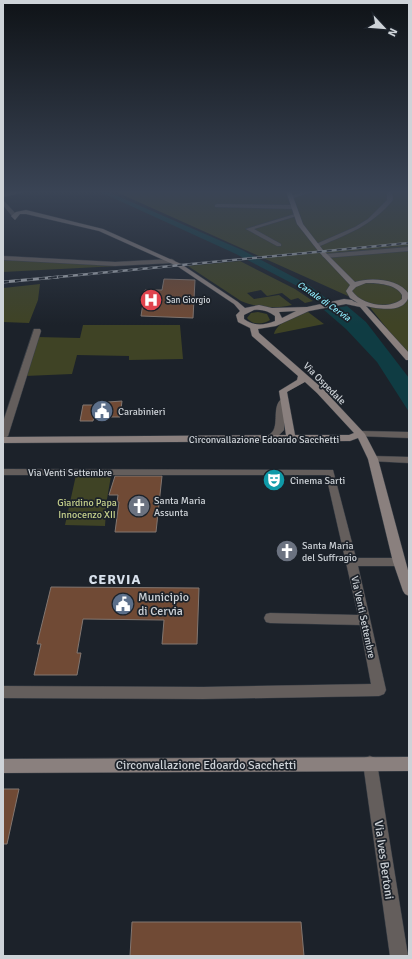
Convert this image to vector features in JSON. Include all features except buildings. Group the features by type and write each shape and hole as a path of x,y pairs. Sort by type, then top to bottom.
{"street":[{"path":"114,236 172,261 200,277 236,303 244,311 257,308"},
{"path":"262,236 279,245"},
{"path":"310,236 326,256"},
{"path":"310,236 333,265 354,285"},
{"path":"318,245 339,236"},
{"path":"326,256 409,249"},
{"path":"3,258 115,264 172,261"},
{"path":"343,273 366,281"},
{"path":"409,284 366,281 354,285 349,292 351,296 368,305 383,317 409,358"},
{"path":"383,317 402,303 407,296 407,290 393,284"},
{"path":"344,301 351,296"},
{"path":"344,301 362,306 383,317"},
{"path":"253,326 268,326 307,309 344,301 358,301"},
{"path":"236,303 272,310 307,309"},
{"path":"368,305 383,317"},
{"path":"272,310 278,315 278,322"},
{"name":"Via Ospedale","path":"244,311 240,315 241,320 244,323 253,326 255,334 273,348 320,391 360,434"},
{"path":"268,326 267,335 273,348"},
{"path":"3,436 37,331"},
{"path":"291,439 284,401 284,391 294,386 303,376"},
{"path":"294,386 307,387 320,391"},
{"path":"270,439 279,430 280,411 284,401"},
{"path":"409,435 360,434 373,459 404,562 409,591"},
{"name":"Circonvallazione Edoardo Sacchetti","path":"3,440 291,439 350,438 360,434"},
{"path":"373,459 409,460"},
{"name":"Via Venti Settembre","path":"3,472 330,472 365,620 379,690 203,693 3,692"},
{"path":"351,562 404,562"},
{"path":"270,618 365,620"},
{"name":"Via Ives Bertoni","path":"370,763 399,956"},
{"name":"Circonvallazione Edoardo Sacchetti","path":"3,766 409,764"}],"green space":[{"path":"214,236 409,236 409,356 368,305"},
{"path":"3,260 118,266 3,272"},
{"path":"240,261 295,289 313,301 305,303 298,298 291,300 282,293 267,296 261,290 247,293 254,299 279,295 292,305 273,307 253,305 241,301 188,266"},
{"path":"40,284 38,300 29,323 3,322 3,288"},
{"path":"258,312 267,314 270,320 258,324 247,318 251,313"},
{"path":"308,312 324,324 274,334 283,322"},
{"path":"83,325 180,325 183,359 129,360 129,356 77,355 72,374 25,376 37,337 80,338"},
{"name":"Giardino Papa Innocenzo XII","path":"76,475 111,476 107,499 105,526 65,525"}],"water":[{"path":"347,306 366,322 409,378 409,412 377,362 346,329 324,310"}],"waterway":[{"name":"Canale di Cervia","path":"202,236 239,252 304,286 348,318"}],"railway":[{"path":"48,278 409,243"},
{"path":"3,282 58,277"}],"place":[{"name":"San Giorgio","path":"151,300"},
{"name":"Carabinieri","path":"102,411"},
{"name":"Cinema Sarti","path":"274,480"},
{"name":"Santa Maria Assunta","path":"139,506"},
{"name":"Santa Maria del Suffragio","path":"287,551"},
{"name":"Municipio di Cervia","path":"123,604"}],"district":[{"name":"CERVIA","path":"115,579"}]}
